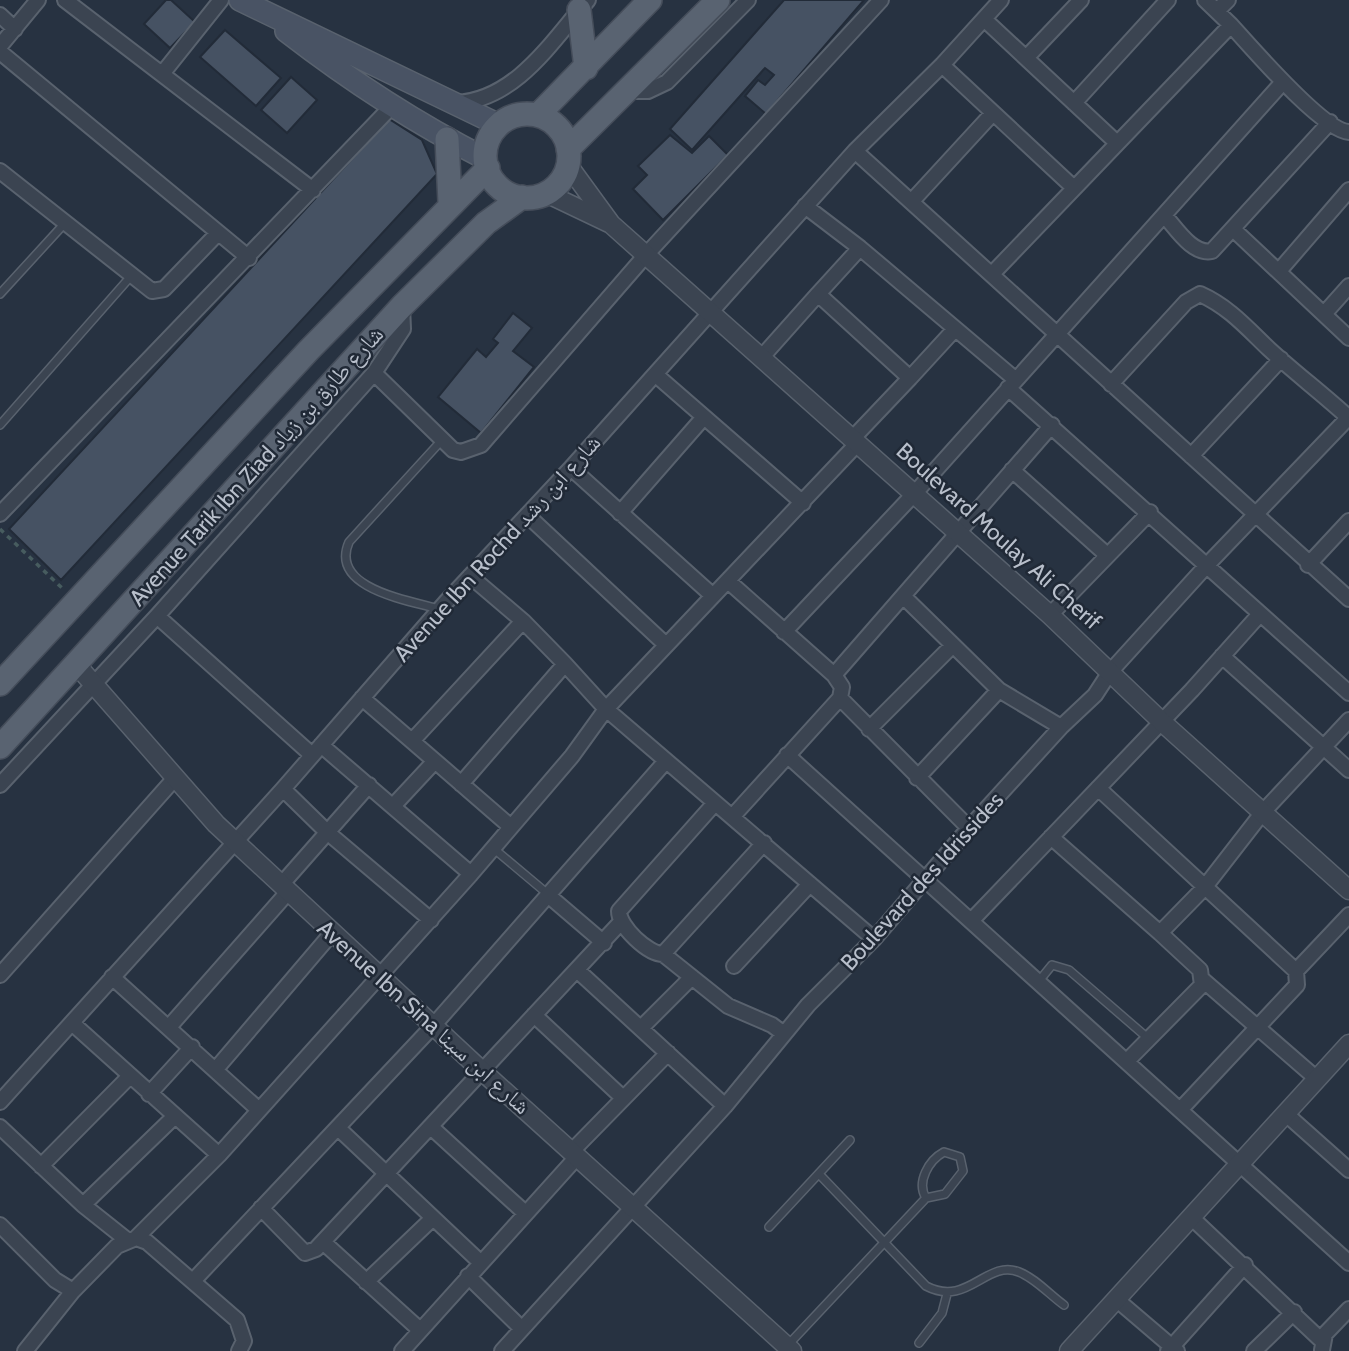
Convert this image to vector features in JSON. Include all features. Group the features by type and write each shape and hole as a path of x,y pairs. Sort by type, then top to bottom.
{"main road":[{"path":"240,0 390,69 450,103 499,125 524,114 538,115 560,130 568,157"},
{"path":"538,115 650,0"},
{"path":"485,223 552,197 568,157 628,91 718,0"},
{"path":"584,5 586,68"},
{"path":"260,10 327,63 487,163 498,186 522,197"},
{"name":"Avenue Tarik Ibn Ziad شارع طارق بن زياد","path":"0,684 487,163 491,135 499,125"},
{"path":"447,139 450,203"},
{"name":"Avenue Tarik Ibn Ziad شارع طارق بن زياد","path":"0,747 402,306 485,223 522,197 552,197"}],"street":[{"path":"0,46 38,0"},
{"path":"65,0 313,190"},
{"path":"162,74 221,0"},
{"path":"628,91 648,91 667,82 748,0"},
{"path":"374,373 453,450 461,452 481,444 645,256 881,0"},
{"name":"Avenue Ibn Rochd شارع ابن رشد","path":"0,1102 805,206 1001,0"},
{"path":"1026,58 1081,0"},
{"path":"1074,103 1168,0"},
{"path":"1205,0 1283,82 1330,122 1349,132"},
{"path":"1217,11 1228,0"},
{"path":"450,103 482,99 507,87 584,5"},
{"path":"0,15 15,29"},
{"path":"984,19 1117,143"},
{"path":"992,274 1231,25"},
{"path":"0,52 249,258"},
{"path":"942,65 1074,188"},
{"path":"784,632 914,494 1283,82"},
{"path":"0,514 249,258 393,105"},
{"path":"912,201 993,113"},
{"path":"1164,215 1200,252 1212,251 1330,122"},
{"path":"855,151 1256,514 1308,565 1349,599"},
{"name":"Boulevard Moulay Ali Cherif","path":"568,157 611,224 645,256 1050,615 1162,722 1349,890"},
{"path":"0,170 152,291 164,289 218,233"},
{"path":"1279,271 1349,190"},
{"name":"Boulevard Moulay Ali Cherif","path":"552,197 611,224"},
{"path":"805,206 860,248 955,329 1052,425 1349,694"},
{"path":"1233,229 1349,338"},
{"path":"761,358 860,248"},
{"path":"1324,313 1349,286"},
{"path":"818,295 909,378"},
{"path":"1111,384 1186,302 1200,295 1231,312 1349,418"},
{"path":"0,785 157,616 374,373 403,329 402,306"},
{"path":"25,1351 74,1291 219,1156 512,827 594,729 606,709 665,644 803,503 909,378 955,329"},
{"path":"1191,456 1281,359"},
{"path":"656,374 803,503"},
{"path":"620,513 705,417"},
{"name":"Boulevard des Idrissides","path":"502,1351 725,1106 808,1004 874,939 969,828 1061,727 1095,695 1110,672 1208,564 1349,418"},
{"path":"834,675 905,598 1052,425"},
{"path":"571,468 712,596"},
{"path":"1012,470 1107,555"},
{"path":"1050,615 1150,512"},
{"path":"527,515 665,644"},
{"path":"1308,565 1349,521"},
{"path":"470,576 523,621 606,709 874,939"},
{"path":"727,580 834,675 842,687 840,698 732,817"},
{"path":"905,598 999,690 1061,727"},
{"path":"971,920 1162,722 1260,614"},
{"path":"157,616 316,750 394,805 471,874"},
{"path":"412,741 523,621"},
{"path":"869,729 953,645"},
{"path":"1222,656 1349,770"},
{"name":"Avenue Ibn Sina شارع ابن سينا","path":"75,663 202,809 234,841 787,1349"},
{"path":"461,784 565,664"},
{"path":"917,778 999,690"},
{"path":"362,698 512,827"},
{"path":"840,698 969,828"},
{"path":"1160,933 1204,888 1264,812 1349,720"},
{"path":"787,755 1349,1263"},
{"path":"394,805 435,761"},
{"path":"193,1281 433,1026 666,761"},
{"path":"0,975 176,777"},
{"path":"169,1027 284,889 327,832 369,785"},
{"path":"283,789 327,832 431,920"},
{"path":"1098,789 1296,971 1299,978 1297,985 1180,1110"},
{"path":"261,1208 305,1252 312,1252 604,943 621,922 621,908 715,803"},
{"path":"1051,837 1200,970 1203,980 1317,1079"},
{"path":"663,954 764,844"},
{"path":"734,966 810,884"},
{"path":"549,896 604,943"},
{"path":"1296,971 1349,915"},
{"path":"621,922 654,952 663,954 728,1006 772,1025 784,1034"},
{"path":"216,1069 332,933"},
{"path":"577,970 725,1106"},
{"path":"641,1028 692,976"},
{"path":"112,977 259,1110"},
{"path":"1127,1061 1200,990 1203,980"},
{"path":"534,1015 623,1098"},
{"path":"72,1023 219,1156"},
{"path":"1069,1351 1349,1044"},
{"path":"149,1094 192,1047"},
{"path":"402,1351 623,1098 668,1053"},
{"path":"41,1166 130,1077"},
{"path":"1286,1114 1346,1161"},
{"path":"83,1205 174,1116"},
{"path":"0,1127 83,1205 131,1239 156,1247 237,1320 244,1341 239,1351"},
{"path":"431,1127 524,1212"},
{"path":"338,1128 480,1262"},
{"path":"1191,1217 1293,1312 1322,1346 1349,1309"},
{"path":"366,1282 433,1218"},
{"path":"0,1224 55,1280 74,1291"},
{"path":"323,1242 421,1330"},
{"path":"1116,1299 1173,1350 1245,1265"},
{"path":"468,1276 522,1329"},
{"path":"1254,1351 1293,1312"}],"lane":[{"path":"0,293 65,222"},
{"path":"0,425 132,275"},
{"path":"440,610 384,594 357,578 344,562 349,542 442,440"},
{"path":"493,848 549,896"},
{"path":"1039,981 1052,965 1061,965 1150,1040"},
{"path":"769,1227 849,1140"},
{"path":"787,1349 926,1198 938,1198 951,1189 963,1171 960,1157 953,1152 944,1152 931,1163 922,1187 926,1198"},
{"path":"819,1174 926,1286 947,1294 1009,1270 1020,1272 1064,1305"},
{"path":"919,1343 942,1313 947,1294"}],"path":[{"path":"0,529 76,600"}],"building":[{"path":"166,0 171,0 195,22 170,48 144,24"},
{"path":"784,0 864,0 766,114 745,96 758,80 765,85 774,75 765,68 692,150 670,129"},
{"path":"225,30 281,78 256,106 200,57"},
{"path":"291,77 317,100 287,133 261,110"},
{"path":"389,119 422,140 437,174 61,580 9,529"},
{"path":"670,135 692,153 709,136 728,155 663,220 633,189 647,175 638,166"},
{"path":"513,313 532,328 513,351 534,367 481,433 438,397 477,349 486,357 498,343 493,339"}]}
